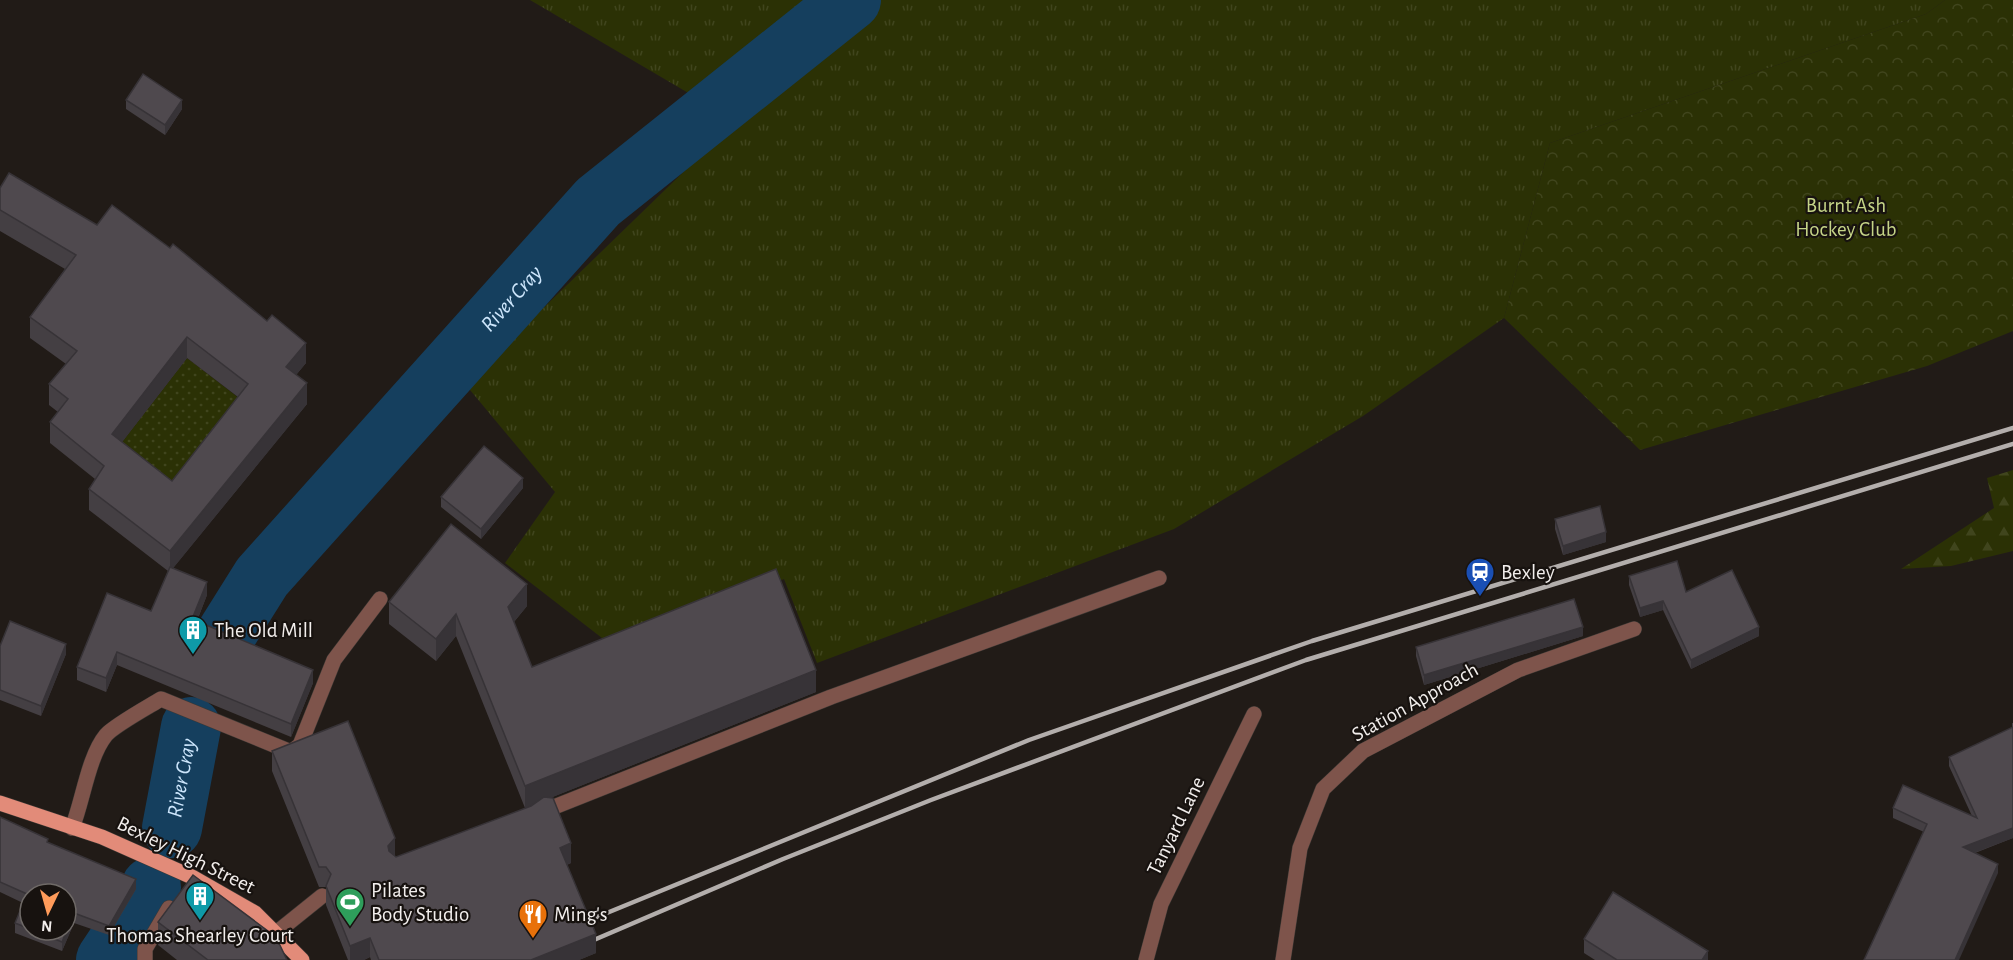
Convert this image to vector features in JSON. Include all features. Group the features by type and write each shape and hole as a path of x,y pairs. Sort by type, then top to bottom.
{"main road":[{"name":"Bexley High Street","path":"0,803 102,837 177,869 255,913 302,960"}],"street":[{"path":"549,809 831,698 1159,578"},
{"path":"72,828 83,800 89,771 106,735 161,699 291,752 300,745 334,660 380,599"},
{"name":"Station Approach","path":"1284,960 1304,838 1323,789 1363,751 1518,670 1634,629"},
{"name":"Tanyard Lane","path":"1146,960 1161,904 1254,714"},
{"path":"145,960 145,949 161,920 192,877"},
{"path":"276,933 322,896"}],"green space":[{"path":"530,0 1945,0 1926,14 1550,143 1504,318 1363,416 1174,529 817,663 784,579 633,638 602,638 505,563 555,492 465,384 736,121"},
{"name":"Burnt Ash Hockey Club","path":"1945,0 2013,0 2013,331 1927,366 1640,450 1504,318 1550,143 1926,14"},
{"path":"187,358 248,405 172,502 112,455"},
{"path":"2013,470 2013,551 1951,566 1901,569 1994,508 1987,478"}],"building":[{"path":"143,74 182,100 165,125 126,100"},
{"path":"9,173 97,225 112,205 170,248 173,244 267,321 272,315 306,343 286,367 307,383 170,551 89,489 104,466 50,422 68,399 49,384 77,351 30,317 76,255 0,210 0,188","holes":["187,337 248,384 172,481 112,434"]},
{"path":"484,446 523,478 481,529 441,497"},
{"path":"1600,506 1606,532 1563,546 1555,519"},
{"path":"451,524 527,584 508,607 532,667 776,569 816,670 525,786 456,614 436,639 389,602"},
{"path":"1677,561 1686,592 1732,570 1759,627 1691,660 1663,601 1640,608 1629,576"},
{"name":"The Old Mill","path":"170,567 207,582 192,619 313,670 291,724 117,652 106,678 77,667 107,593 151,611"},
{"name":"Bexley","path":"1574,599 1583,627 1424,675 1416,647"},
{"path":"10,621 66,644 41,706 0,690 0,646"},
{"path":"348,721 395,838 388,846 389,851 396,857 531,806 544,797 553,798 571,843 560,848 596,934 531,960 379,960 370,938 350,946 326,886 331,874 326,867 319,867 272,751"},
{"path":"2013,727 2013,828 1963,847 1998,864 1955,960 1864,960 1927,824 1893,808 1903,785 1977,818 1949,757"},
{"path":"0,817 48,839 47,842 136,879 109,926 78,914 78,882 18,882 18,890 0,882"},
{"path":"193,875 276,937 287,960 208,960 158,922"},
{"path":"1613,892 1708,951 1702,960 1617,960 1584,939"}],"waterway":[{"name":"River Cray","path":"220,644 262,577 598,202 851,0"},
{"name":"River Cray","path":"172,828 191,727"},
{"name":"River Cray","path":"106,960 144,903 151,887"}],"railway":[{"path":"575,926 1029,740 1312,641 2013,428"},
{"path":"547,960 783,859 931,800 1306,660 2013,444"}],"place":[{"name":"Bexley","path":"1480,598"},
{"name":"The Old Mill","path":"193,656"},
{"name":"Thomas Shearley Court","path":"200,922"},
{"name":"Pilates Body Studio","path":"350,928"},
{"name":"Ming's","path":"533,940"}]}
